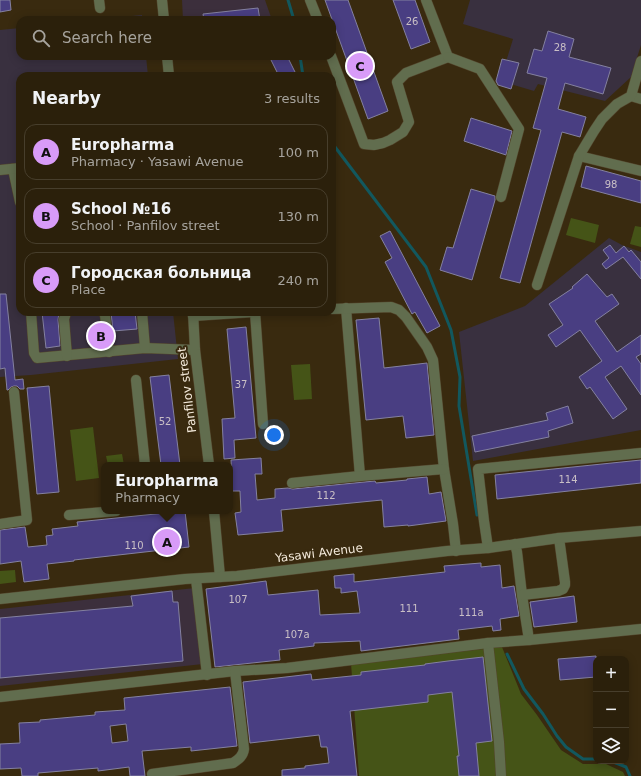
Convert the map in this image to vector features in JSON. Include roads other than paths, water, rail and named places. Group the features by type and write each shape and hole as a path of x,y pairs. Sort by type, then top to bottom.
{"street":[{"path":"162,0 164,16"},
{"path":"310,0 316,16"},
{"path":"426,0 448,57"},
{"path":"332,60 364,144 374,145 383,143 403,132 409,122 396,82 406,73 448,57 480,69 519,129 501,197"},
{"path":"167,60 169,72"},
{"path":"537,285 579,156 602,119 617,104 630,96 641,61"},
{"path":"630,96 641,100"},
{"path":"579,156 641,171"},
{"path":"9,169 16,190"},
{"path":"336,308 391,307 399,310 406,317 427,347 433,360 444,469 456,551"},
{"path":"346,308 360,476"},
{"path":"31,316 34,354 37,358 145,348 195,350"},
{"path":"65,316 67,356"},
{"path":"105,316 109,352"},
{"path":"142,316 145,348"},
{"name":"Panfilov street","path":"193,316 195,350 209,462"},
{"path":"254,316 263,424"},
{"path":"136,380 145,462"},
{"path":"0,524 27,520 14,392"},
{"path":"488,548 478,469 641,453"},
{"path":"292,483 444,469"},
{"path":"69,515 101,512"},
{"path":"214,514 220,577"},
{"name":"Yasawi Avenue","path":"0,599 185,579 237,576 488,548 559,538 641,531"},
{"path":"522,595 558,591 563,589 565,585 559,538"},
{"path":"516,544 529,640"},
{"path":"196,579 207,675"},
{"path":"0,697 235,671 287,668 488,643 641,629"},
{"path":"488,643 499,742 501,776"},
{"path":"152,774 233,763 240,759 244,749 235,671"}],"waterway":[{"path":"288,0 293,16"},
{"path":"301,60 302,72"},
{"path":"336,148 426,267 451,330 460,377 459,406 477,515"},
{"path":"507,654 524,689 566,747 583,759 593,759"},
{"path":"618,764 626,767 630,776"}],"place":[{"name":"Городская больница","path":"360,66"},
{"name":"School №16","path":"101,336"},
{"name":"Europharma","path":"167,542"}]}
